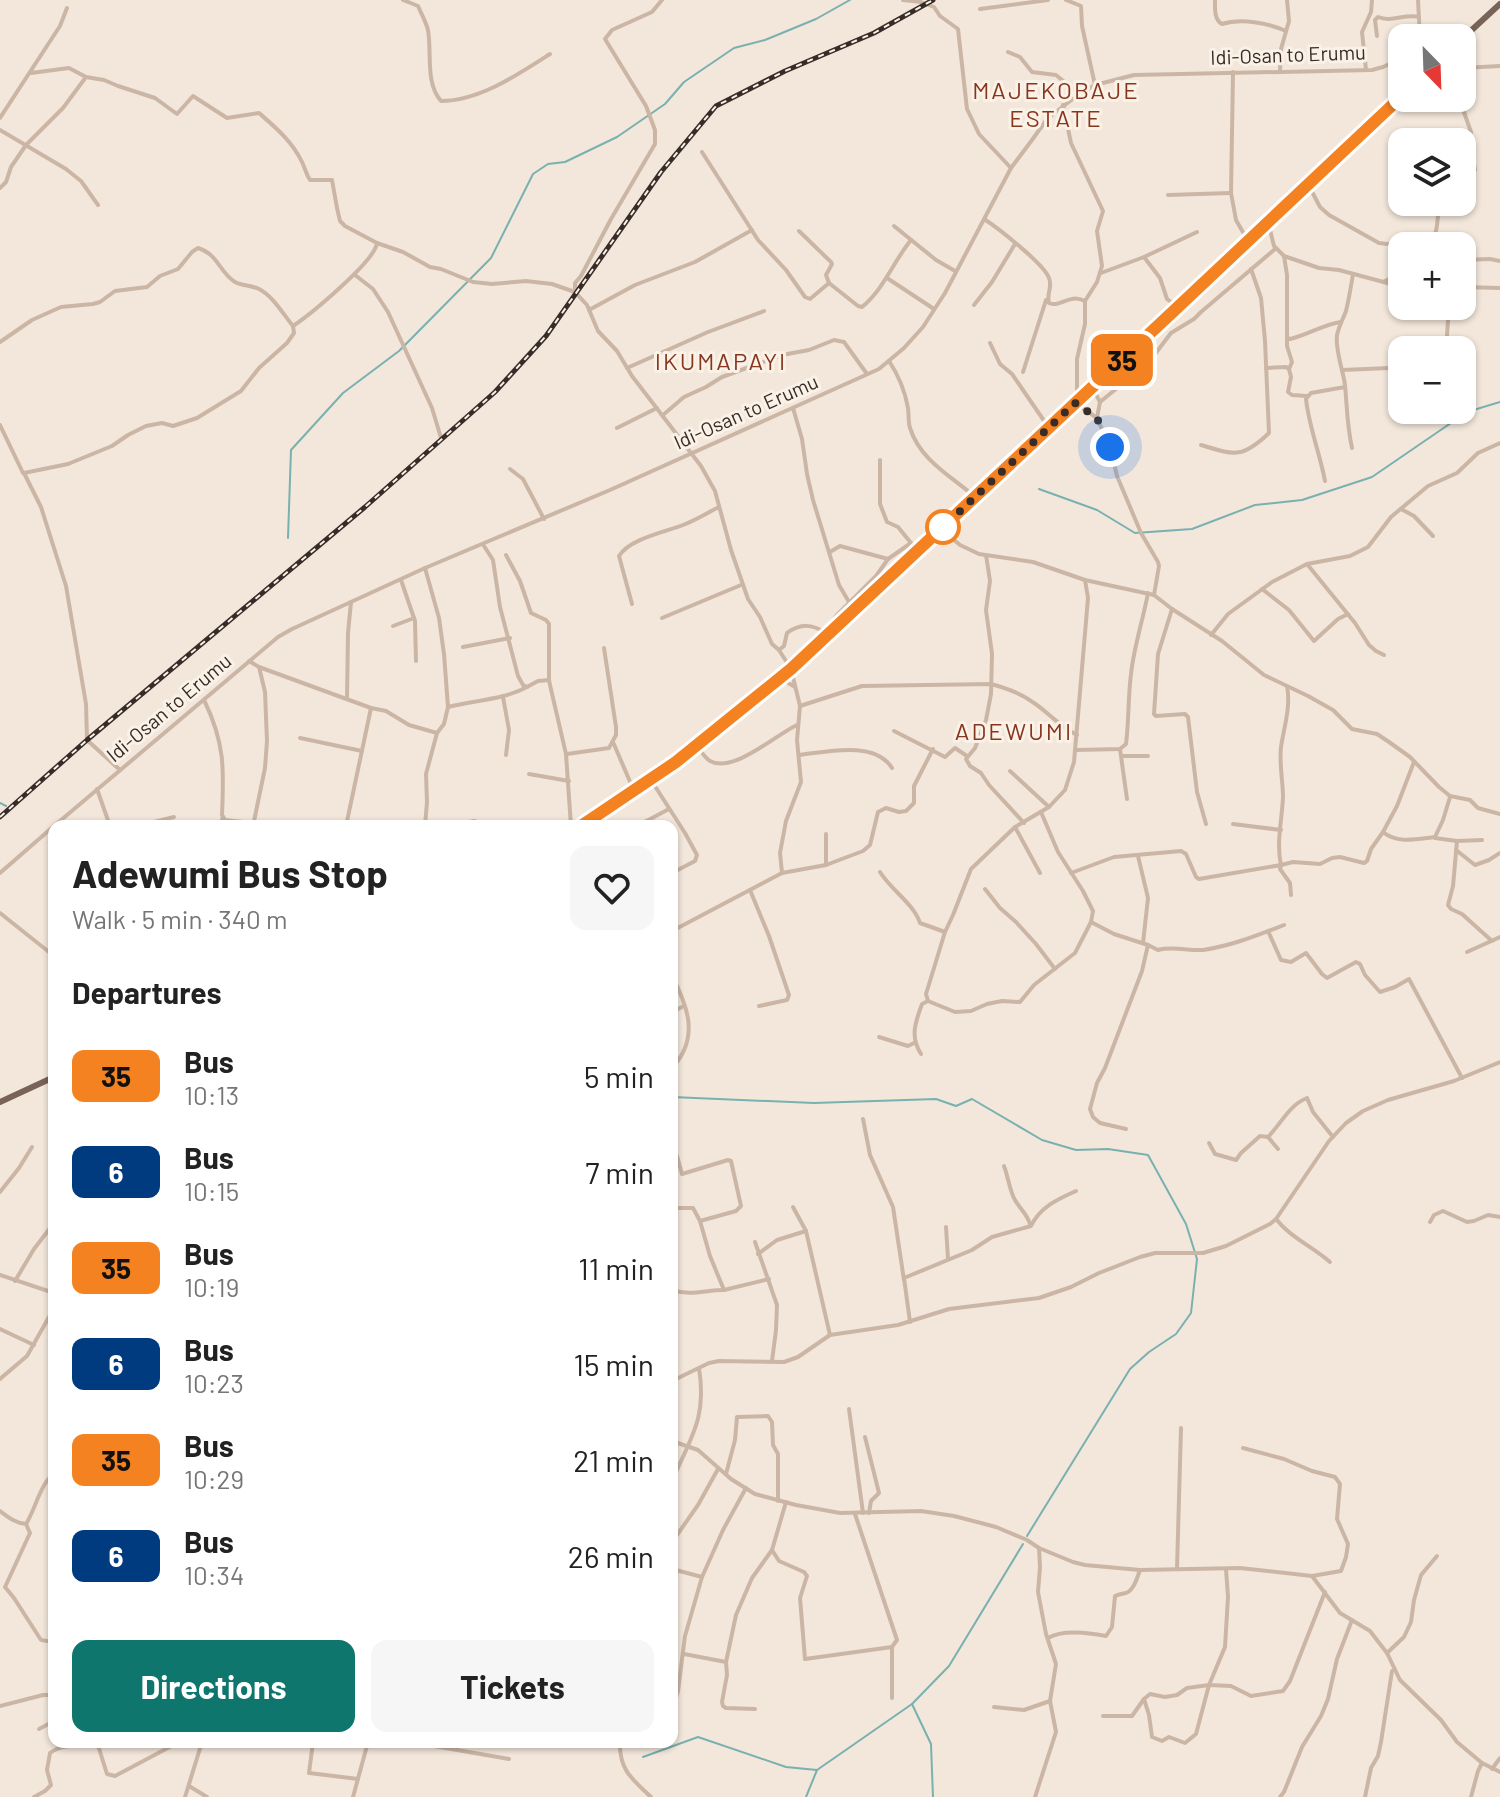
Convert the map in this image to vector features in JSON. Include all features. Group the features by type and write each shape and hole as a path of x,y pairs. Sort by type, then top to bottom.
{"main road":[{"path":"1476,27 1500,4"},
{"path":"590,820 697,746 791,669 1388,109"},
{"path":"0,1102 48,1080"}],"street":[{"path":"403,0 418,6 428,30 432,78 437,98 441,101 454,101 485,90 516,76 550,54"},
{"path":"575,292 575,283 655,144 655,130 646,106 605,39 612,30 652,12 662,0"},
{"path":"903,0 934,7 940,16 958,29 967,109 979,134 1011,168"},
{"path":"980,9 1048,0"},
{"path":"1066,0 1081,6 1082,26 1095,85"},
{"path":"1215,0 1217,20 1222,24 1244,22 1270,25 1286,31"},
{"path":"1280,71 1281,49 1289,21 1287,0"},
{"path":"1366,70 1362,32 1371,12 1372,0"},
{"path":"1418,0 1419,24"},
{"path":"0,118 60,26 67,8"},
{"path":"1377,36 1375,20 1378,17 1385,20 1411,15 1419,17"},
{"path":"1008,52 1020,57 1032,72 1056,75 1079,94"},
{"name":"Idi-Osan to Erumu","path":"61,820 278,637 292,629 879,369 914,337 934,309 1011,168 1047,119 1079,94 1095,85 1134,75 1366,70 1388,65"},
{"path":"1476,67 1500,66"},
{"path":"31,73 69,68 86,77 155,98 177,114 193,96 227,118 259,113 290,143 310,180 332,180 340,221 351,229 430,267 473,282 552,284 575,292 583,299 598,331 617,351 709,479 742,584 772,644 791,669 800,706 797,725 801,782 784,831 780,853 782,873"},
{"path":"1233,72 1231,193 1236,220 1248,241"},
{"path":"0,188 26,145 63,108 86,77"},
{"path":"1063,105 1071,143 1102,206 1097,231 1102,266 1085,301 1085,324 1077,359 1076,402 1097,418 1117,476 1159,566 1135,648 1126,744 1120,749 1074,750"},
{"path":"0,130 66,169 81,181 98,205"},
{"path":"702,152 763,247 808,299 829,283"},
{"path":"1308,184 1320,207 1329,215 1379,243 1388,244"},
{"path":"1168,195 1231,193"},
{"path":"984,219 1030,256 1049,278 1047,298 1023,372"},
{"path":"1268,222 1275,249 1284,256 1319,268 1388,283"},
{"path":"894,226 936,260 955,271"},
{"path":"589,310 635,285 695,262 752,230"},
{"path":"799,231 831,262 826,275 829,283 862,307 887,278 911,240"},
{"path":"1101,273 1197,232"},
{"path":"293,326 355,275 375,251 377,243"},
{"path":"974,305 1015,244"},
{"path":"0,342 32,320 61,307 93,304 115,291 147,287 160,276 178,269 198,248 212,256 237,283 266,293 293,326 294,333 287,343 268,359 241,391 197,418 173,426 162,423 146,426 112,446 68,464 24,473"},
{"path":"1100,402 1149,362 1171,333 1194,319 1275,249"},
{"path":"1284,256 1288,352 1292,362 1289,394 1307,396 1345,387"},
{"path":"1144,257 1160,278 1167,299 1178,307"},
{"path":"1476,260 1500,261"},
{"path":"1201,445 1237,454 1245,452 1268,435 1261,298 1251,269"},
{"path":"1352,448 1337,342 1353,274"},
{"path":"355,275 373,289 388,312 432,408 441,438"},
{"path":"887,278 934,309"},
{"path":"1383,282 1388,280"},
{"path":"1476,287 1500,288"},
{"path":"1047,298 1054,305 1071,298 1085,301"},
{"path":"627,368 764,311"},
{"path":"1287,338 1301,337 1341,322"},
{"path":"663,415 684,397 722,377 834,340 844,342 867,374"},
{"path":"990,343 1000,364 1012,374 1049,428"},
{"path":"889,361 905,393 910,427 923,452 933,465 975,497"},
{"path":"1266,368 1289,369"},
{"path":"1342,370 1388,368"},
{"path":"1092,387 1100,402 1097,418"},
{"path":"1307,396 1306,403 1325,481"},
{"path":"617,428 657,408"},
{"path":"793,408 813,500 839,585 849,602"},
{"path":"0,425 41,507 66,586 86,704 87,740 120,770"},
{"path":"1211,635 1228,614 1262,589 1307,564 1336,560 1360,551 1371,543 1391,517 1428,486 1457,473 1478,453 1500,443"},
{"path":"880,460 880,504 887,522 898,527 919,549"},
{"path":"510,469 523,479 544,519"},
{"path":"632,604 620,552 636,542 681,526 719,507"},
{"path":"1401,509 1414,516 1433,536"},
{"path":"941,529 960,545 979,554 1033,562 1085,580 1151,594 1233,649 1264,675 1333,710 1352,729 1377,734 1414,762 1450,796 1470,800 1478,808 1500,814"},
{"path":"779,650 784,646 787,633 801,625 808,624 826,633 888,559 911,543"},
{"path":"484,545 493,560 500,607 518,676 527,687"},
{"path":"830,552 840,546 888,559"},
{"path":"506,555 520,581 531,613 549,624 549,680 566,754 570,820"},
{"path":"967,756 975,748 986,720 991,684 992,654 986,610 990,581 986,555"},
{"path":"1307,564 1373,649 1384,655"},
{"path":"425,568 441,630 448,707 426,774 426,820"},
{"path":"401,580 414,618 416,661"},
{"path":"928,1001 926,994 945,932 971,869 1015,827 1049,807 1065,790 1074,762 1077,735 1088,598 1085,580"},
{"path":"662,618 742,584"},
{"path":"1262,589 1289,610 1314,641 1348,614"},
{"path":"347,698 351,602"},
{"path":"1172,609 1158,654 1154,714 1161,717 1185,714 1188,717 1197,792 1206,824"},
{"path":"393,626 414,618"},
{"path":"463,647 510,638"},
{"path":"566,754 606,749 616,735 604,648"},
{"path":"249,661 386,711 409,725 437,733"},
{"path":"254,820 265,768 267,741 265,692 259,667"},
{"path":"780,678 795,687"},
{"path":"448,707 503,697 538,681 549,680"},
{"path":"800,706 862,686 991,684 1029,699 1064,729 1077,735"},
{"path":"1287,686 1289,696 1278,768 1283,793 1279,847 1280,869 1290,883 1291,895"},
{"path":"503,697 509,730 506,755"},
{"path":"204,700 224,762 222,820"},
{"path":"347,820 371,708"},
{"path":"697,746 710,761 731,762 797,725"},
{"path":"894,731 945,757 955,748 967,756 970,766 981,773 1024,823"},
{"path":"300,738 362,751"},
{"path":"613,741 634,791"},
{"path":"678,928 782,873 826,865 863,851 870,845 878,812 886,808 906,811 914,803 914,786 933,749"},
{"path":"1120,749 1127,799"},
{"path":"799,755 860,750 878,755 892,768"},
{"path":"1122,756 1148,756"},
{"path":"1071,873 1114,857 1165,851 1185,852 1199,879 1293,862 1320,864 1340,857 1364,863 1397,806 1414,762"},
{"path":"1010,771 1049,807"},
{"path":"529,774 569,781"},
{"path":"651,780 677,820"},
{"path":"97,789 108,820"},
{"path":"1435,837 1450,796"},
{"path":"648,820 669,809"},
{"path":"921,1054 914,1043 922,1004 928,1001 955,1012 971,1011 995,1002 1020,1002 1034,985 1075,953 1091,922 1093,911 1058,852 1041,812"},
{"path":"162,820 174,817"},
{"path":"223,817 228,820"},
{"path":"678,822 697,855 695,861 678,870"},
{"path":"1233,824 1281,830"},
{"path":"1015,827 1040,873"},
{"name":"Idi-Osan to Erumu","path":"0,873 48,831"},
{"path":"1383,832 1391,838 1400,839 1435,837 1457,841 1482,840"},
{"path":"826,834 826,865"},
{"path":"1457,841 1448,905 1492,941"},
{"path":"1456,850 1475,865 1500,853"},
{"path":"1126,1129 1096,1121 1090,1109 1142,971 1148,898 1138,856"},
{"path":"880,872 886,883 913,909 920,923 945,932"},
{"path":"985,889 1044,952 1055,969"},
{"path":"750,890 789,995 787,1000 759,1006"},
{"path":"0,913 48,951"},
{"path":"1091,922 1158,950 1185,951 1248,939 1284,925"},
{"path":"1268,931 1281,960 1291,962 1306,953 1327,978 1356,962 1380,992 1409,979 1462,1078"},
{"path":"1467,952 1500,937"},
{"path":"678,990 690,1028 683,1055 678,1061"},
{"path":"678,1009 685,1006"},
{"path":"879,1037 908,1046 914,1043"},
{"path":"678,1378 719,1361 784,1362 798,1357 830,1335 910,1322 949,1309 1039,1298 1140,1257 1193,1254 1226,1246 1276,1219 1333,1137 1363,1111 1500,1062"},
{"path":"1268,1137 1291,1108 1307,1098 1313,1112 1333,1137"},
{"path":"863,1119 870,1155 893,1207 910,1322"},
{"path":"1209,1143 1215,1154 1236,1160 1260,1136 1268,1137 1278,1149"},
{"path":"0,1192 32,1147"},
{"path":"678,1160 682,1174 731,1161 741,1206 736,1211 700,1221"},
{"path":"1004,1166 1013,1198 1028,1216 1031,1226"},
{"path":"910,1322 904,1278 972,1250 992,1237 1031,1226 1036,1216 1051,1203 1076,1191"},
{"path":"793,1207 806,1231 830,1335"},
{"path":"678,1208 693,1208 724,1290"},
{"path":"1430,1222 1434,1215 1443,1211 1467,1222 1488,1215 1500,1217"},
{"path":"1276,1219 1330,1262"},
{"path":"946,1227 948,1259"},
{"path":"15,1281 48,1231"},
{"path":"758,1254 777,1240 806,1231"},
{"path":"755,1242 777,1305 772,1361"},
{"path":"0,1275 48,1291"},
{"path":"678,1291 694,1294 769,1279"},
{"path":"0,1379 27,1356 48,1319"},
{"path":"0,1329 34,1345"},
{"path":"678,1468 700,1417 699,1368"},
{"path":"849,1409 866,1513"},
{"path":"726,1474 737,1417 768,1416 772,1422 773,1445 778,1454 778,1501"},
{"path":"1177,1569 1181,1428"},
{"path":"865,1437 879,1493 866,1513"},
{"path":"678,1442 698,1450 718,1469 755,1494 778,1501 840,1513 921,1511 954,1516 996,1527 1039,1548 1085,1565 1140,1570 1240,1568 1312,1576 1341,1571 1348,1544 1337,1519 1340,1484 1335,1477 1243,1448"},
{"path":"678,1534 718,1469"},
{"path":"26,1524 48,1478"},
{"path":"678,1691 685,1636 702,1577 746,1488"},
{"path":"755,1709 723,1706 726,1662 736,1615 752,1578 772,1550 786,1502"},
{"path":"0,1511 26,1524"},
{"path":"855,1514 897,1640 892,1647 892,1698"},
{"path":"26,1524 30,1533 3,1587 41,1640 48,1641"},
{"path":"1035,1797 1056,1732 1050,1701 1056,1664 1047,1640 1038,1592 1039,1548"},
{"path":"772,1550 779,1561 807,1576 800,1598 805,1659 892,1647"},
{"path":"1387,1653 1404,1637 1411,1622 1421,1575 1437,1556"},
{"path":"1144,1699 1152,1737 1162,1741 1169,1737 1185,1743 1196,1734 1209,1685 1225,1647 1226,1569"},
{"path":"1047,1640 1056,1634 1106,1636 1112,1627 1115,1596 1132,1588 1140,1570"},
{"path":"678,1571 702,1577"},
{"path":"1312,1576 1340,1613 1370,1631 1387,1653 1400,1680 1441,1720 1457,1742 1482,1763 1500,1772"},
{"path":"1103,1716 1132,1716 1150,1694 1165,1697 1177,1695 1187,1688 1231,1686 1251,1696 1283,1691 1290,1681 1325,1592"},
{"path":"1290,1797 1282,1794 1302,1747 1328,1699 1337,1659 1352,1620"},
{"path":"684,1654 726,1662"},
{"path":"1365,1797 1371,1768 1378,1756 1393,1669"},
{"path":"0,1706 48,1695"},
{"path":"994,1707 1024,1710 1050,1701"},
{"path":"39,1729 48,1724"},
{"path":"34,1797 51,1785 47,1770 50,1753 56,1748"},
{"path":"99,1748 107,1774 115,1776 168,1748"},
{"path":"185,1797 200,1748"},
{"path":"312,1748 309,1773 358,1779"},
{"path":"353,1797 366,1748"},
{"path":"446,1748 509,1759"},
{"path":"620,1748 623,1766 651,1797"},
{"path":"1492,1769 1500,1758"},
{"path":"1471,1797 1482,1763"},
{"path":"189,1786 207,1797"}],"waterway":[{"path":"288,538 291,450 343,393 399,351 491,258 533,174 548,164 565,162 617,137 665,104 684,82 734,48 765,40 816,19 850,0"},
{"path":"1039,489 1097,510 1135,533 1192,529 1255,505 1302,500 1372,477 1467,412 1500,402"},
{"path":"0,803 6,806"},
{"path":"678,1097 814,1103 936,1099 956,1106 972,1099 1042,1140 1076,1150 1108,1149 1148,1155 1186,1224 1197,1259 1191,1313 1176,1334 1130,1369 1027,1536"},
{"path":"806,1797 817,1770 912,1704 949,1666 1023,1544"},
{"path":"912,1704 931,1744 933,1797"},
{"path":"678,1744 698,1737 786,1767 817,1770"},
{"path":"643,1757 668,1748"}],"railway":[{"path":"0,817 365,507 495,392 546,336 661,172 716,106 785,71 874,33 933,0"}],"bus line":[{"name":"35","path":"590,820 676,762 791,669 1388,109"}],"district":[{"name":"MAJEKOBAJE ESTATE","path":"1056,105"},
{"name":"IKUMAPAYI","path":"721,362"},
{"name":"ADEWUMI","path":"1014,732"}],"route":[{"path":"943,527 941,529 1075,403 1097,418 1110,447"}]}
